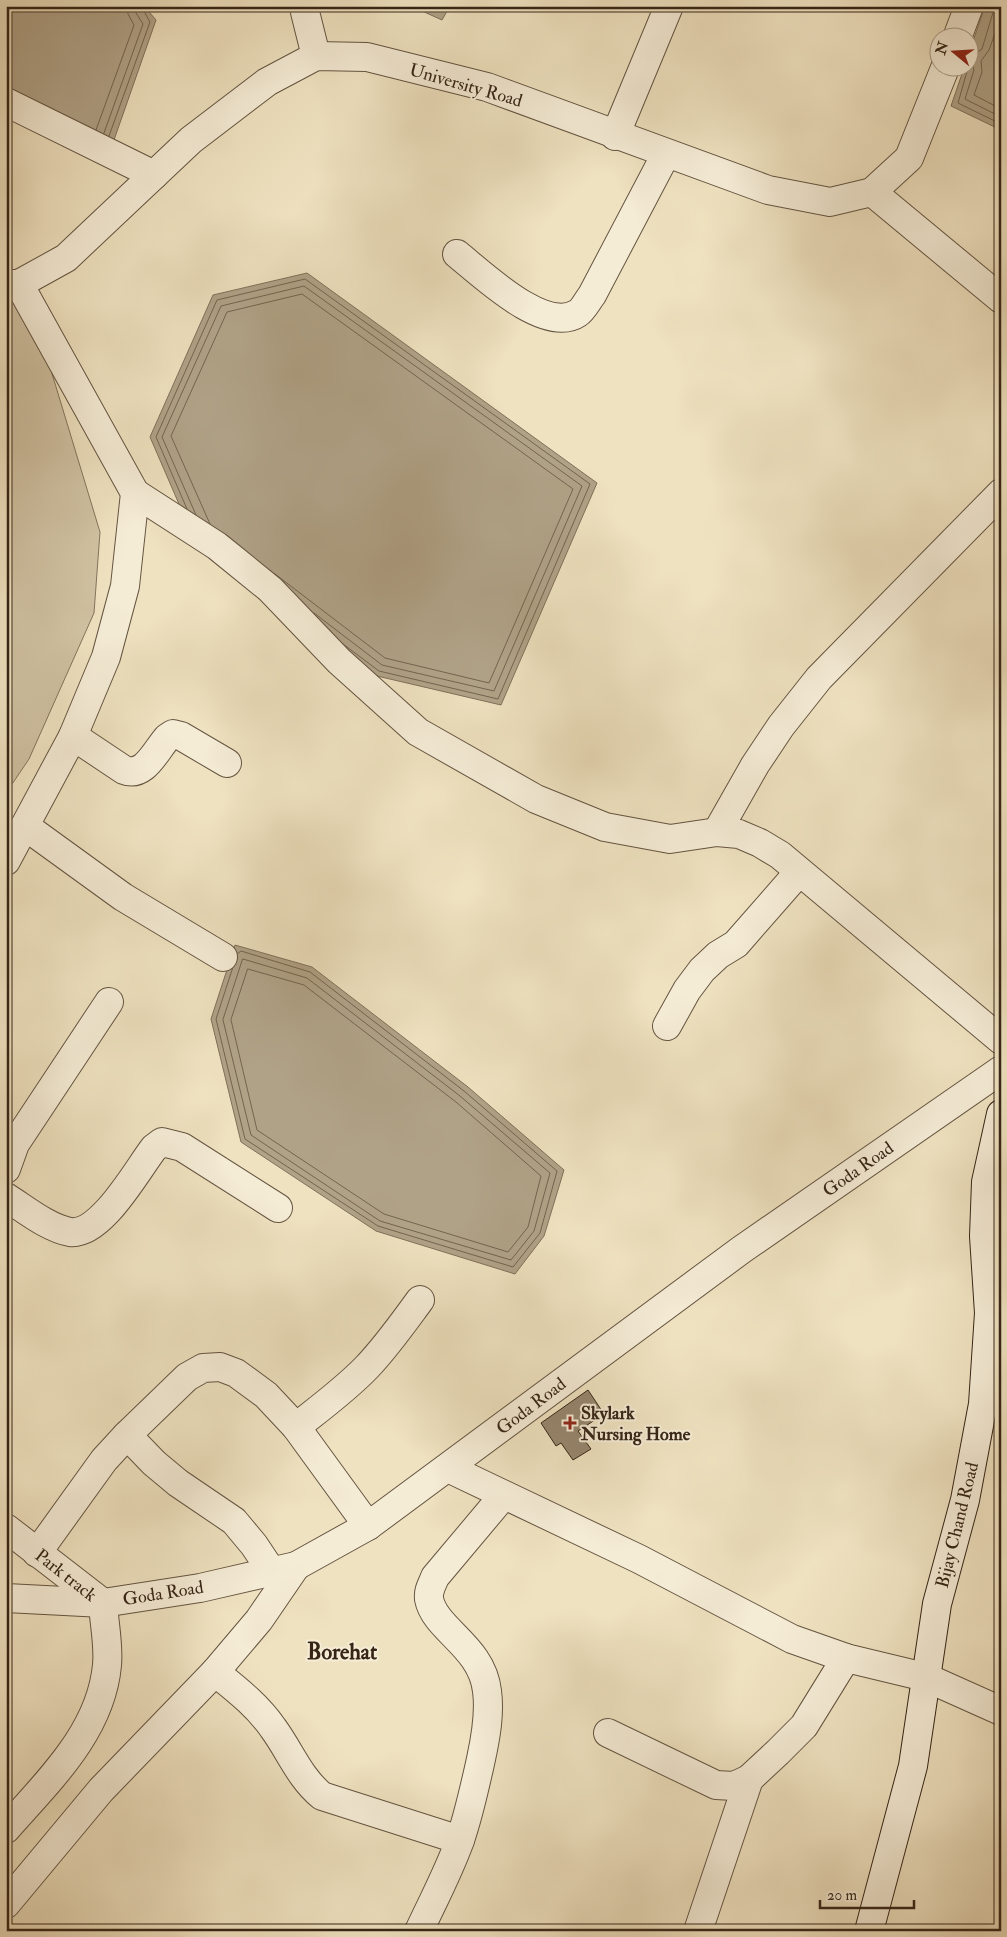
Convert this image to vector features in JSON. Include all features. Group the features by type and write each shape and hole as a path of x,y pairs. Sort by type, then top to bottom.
{"street":[{"path":"615,136 670,6"},
{"path":"961,28 969,6"},
{"path":"302,8 316,56"},
{"name":"University Road","path":"12,284 66,258 191,140 267,82 316,56 367,57 487,87 615,136 768,190 830,202 872,192 908,158 941,78"},
{"path":"6,102 154,175"},
{"path":"457,254 534,312 559,319 578,314 592,295 666,154"},
{"path":"872,192 1001,299"},
{"path":"12,284 135,493 217,546 270,589 339,661 418,732 536,799 605,827 670,839 718,832 738,834 760,843 800,872 1001,1040"},
{"path":"6,861 73,736 106,656 125,586 135,493"},
{"path":"718,832 755,765 781,726 819,678 997,506"},
{"path":"73,736 124,770 132,773 140,771 167,738 173,734 181,736 227,763"},
{"path":"25,826 123,897 222,957"},
{"path":"667,1026 687,990 702,970 718,955 736,944 800,872"},
{"path":"6,1169 15,1144 109,1002"},
{"name":"Goda Road","path":"6,1598 103,1603 200,1588 284,1569 368,1526 741,1250 1001,1070"},
{"name":"Bijay Chand Road","path":"869,1931 913,1766 937,1604 965,1500 983,1404 989,1313 984,1236 986,1182 1001,1114"},
{"path":"6,1197 58,1228 72,1232 87,1230 102,1219 154,1148 162,1142 182,1147 278,1208"},
{"path":"296,1427 347,1387 368,1367 393,1338 420,1300"},
{"path":"37,1552 104,1460 187,1377 203,1368 220,1367 236,1373 266,1396 296,1427 368,1526"},
{"path":"6,1904 101,1790 216,1672 260,1620 284,1569 254,1545 234,1521 178,1483 154,1463 127,1435"},
{"path":"448,1468 503,1496 640,1559 792,1639 846,1658 925,1677 1001,1711"},
{"path":"419,1931 460,1840 476,1784 487,1729 487,1691 483,1671 474,1656 437,1615 429,1600 429,1590 435,1577 503,1496"},
{"name":"Park track","path":"6,1528 103,1603"},
{"path":"6,1829 76,1748 98,1704 107,1664 103,1603"},
{"path":"608,1733 716,1785 734,1786 749,1779 804,1726 846,1658"},
{"path":"216,1672 257,1707 274,1729 299,1772 310,1786 322,1796 460,1840"},
{"path":"698,1931 749,1779"}],"shaded area":[{"path":"6,299 33,311 100,532 94,613 29,759 6,793"}],"water":[{"path":"6,6 144,6 156,20 108,157 6,110"},
{"path":"411,6 450,6 442,20"},
{"path":"985,6 1001,6 1001,130 951,106 961,78 980,78 980,28 978,28"},
{"path":"307,273 597,483 501,705 377,676 192,534 150,437 213,295"},
{"path":"235,945 312,967 468,1087 564,1170 544,1236 515,1274 376,1231 241,1142 211,1019"}],"building":[{"path":"588,1390 604,1414 578,1431 591,1449 573,1460 561,1443 556,1446 541,1423"}],"place":[{"name":"Skylark Nursing Home","path":"570,1423"}],"district":[{"name":"Borehat","path":"342,1651"}]}
